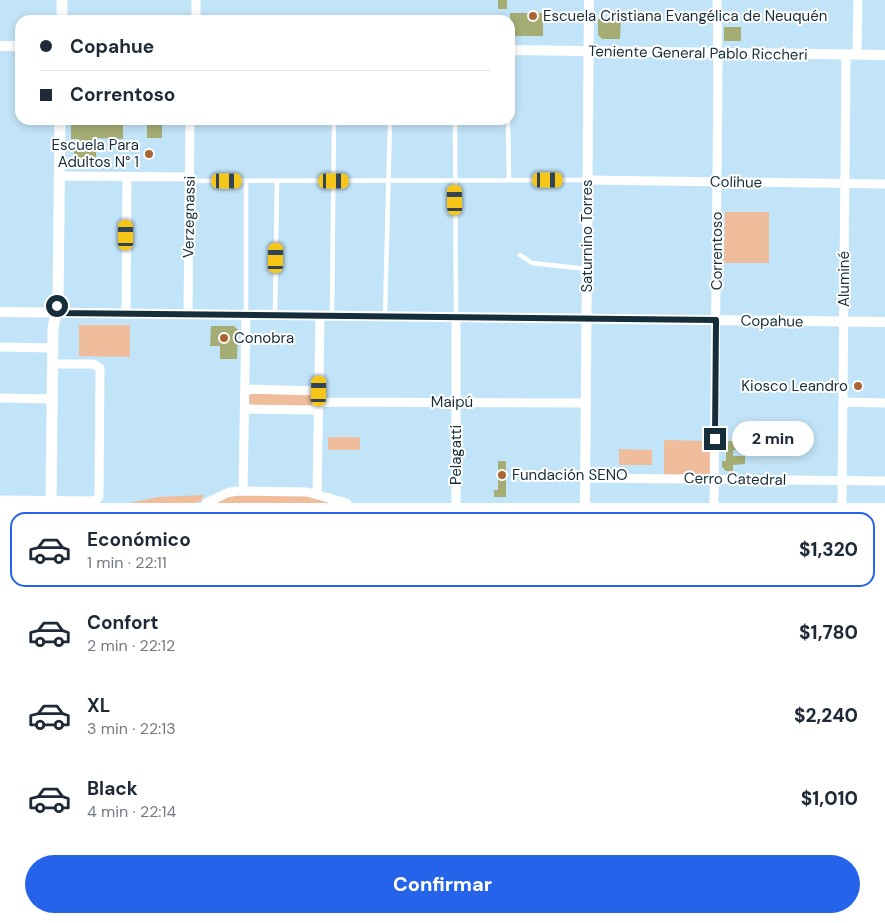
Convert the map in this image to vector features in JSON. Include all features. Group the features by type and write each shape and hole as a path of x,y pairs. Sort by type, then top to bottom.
{"main road":[{"path":"62,0 62,15"},
{"path":"51,502 53,348 58,300 60,125"}],"street":[{"path":"196,0 196,15"},
{"name":"Saturnino Torres","path":"585,503 589,0"},
{"name":"Correntoso","path":"714,503 717,0"},
{"path":"858,0 858,55"},
{"path":"0,46 15,46"},
{"name":"Teniente General Pablo Riccheri","path":"515,50 885,55"},
{"name":"Aluminé","path":"842,503 846,55"},
{"name":"Verzegnassi","path":"188,314 190,125"},
{"path":"59,176 190,179"},
{"path":"126,314 127,177"},
{"name":"Colihue","path":"587,180 885,184"},
{"name":"Copahue","path":"0,312 885,322"},
{"path":"243,492 246,315"},
{"path":"317,494 320,316"},
{"name":"Pelagatti","path":"456,317 456,503"},
{"path":"0,347 53,348"},
{"path":"0,500 51,502 91,501 98,499 101,372 99,366 93,364 53,364"},
{"path":"245,389 319,391"},
{"path":"0,398 53,399"},
{"name":"Maipú","path":"244,409 456,402 586,403"},
{"path":"843,402 885,403"},
{"name":"Cerro Catedral","path":"585,478 885,481"},
{"path":"206,503 227,493 303,492 347,503"}],"lane":[{"path":"332,316 334,125"},
{"path":"385,316 390,125"},
{"path":"455,125 456,317"},
{"path":"508,125 509,180"},
{"path":"190,179 246,181 587,180"},
{"path":"246,181 246,315"},
{"path":"275,315 277,181"},
{"path":"520,256 532,263 587,269"}],"shaded area":[{"path":"725,212 769,212 769,263 724,263"},
{"path":"79,325 130,325 130,357 79,356"},
{"path":"254,393 310,395 313,400 312,404 308,406 252,405 249,402 249,396"},
{"path":"328,437 360,437 360,450 328,450"},
{"path":"664,440 712,441 710,474 664,475"},
{"path":"619,449 652,450 652,465 619,465"},
{"path":"233,494 304,495 334,503 213,503"},
{"path":"204,495 201,501 194,503 129,503 158,497"}],"building":[{"path":"498,0 507,0 507,9 498,9"},
{"path":"510,13 543,13 543,36 515,36 515,15 510,15"},
{"path":"598,19 621,19 620,39 602,39 598,35"},
{"path":"724,27 741,27 741,41 724,41"},
{"path":"71,125 123,125 123,139 93,138 93,142 96,142 96,166 74,166 74,142 79,142 79,139 71,139"},
{"path":"147,125 162,125 162,138 147,138"},
{"name":"Conobra","path":"211,326 234,326 238,330 237,359 220,359 220,346 210,346"},
{"path":"726,441 745,441 745,450 733,450 733,456 745,456 745,464 733,465 733,471 726,471 722,467 722,461 726,461"},
{"name":"Fundación SENO","path":"498,461 506,461 506,497 494,497 494,490 498,490"}],"place":[{"name":"Escuela Cristiana Evangélica de Neuquén","path":"533,16"},
{"name":"Escuela Para Adultos N° 1","path":"149,154"},
{"name":"Conobra","path":"224,338"},
{"name":"Kiosco Leandro","path":"858,386"},
{"name":"Fundación SENO","path":"502,475"}],"route":[{"path":"57,306 56,313 716,320 715,439"}]}
